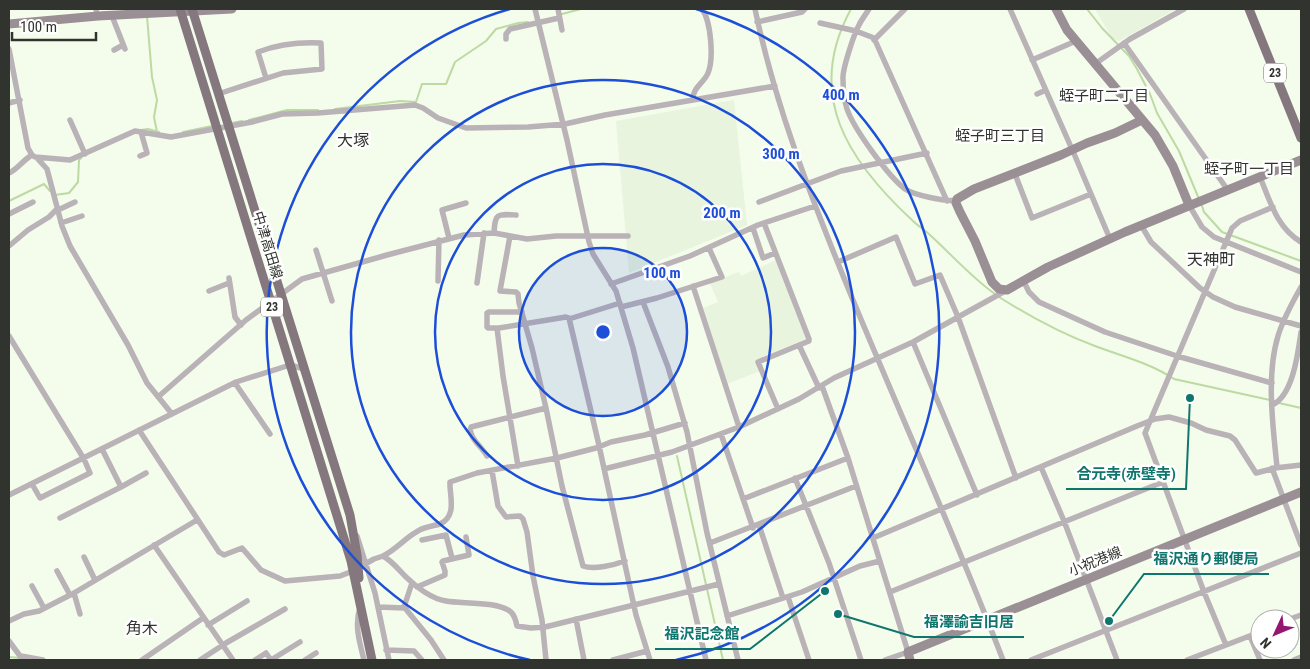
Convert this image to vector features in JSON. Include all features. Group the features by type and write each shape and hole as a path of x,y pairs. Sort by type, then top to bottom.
{"main road":[{"name":"23","path":"1250,9 1301,138"},
{"name":"中津高田線","path":"192,10 350,515 359,568 361,606 372,660"},
{"name":"中津高田線","path":"180,11 290,365 359,568"}],"street":[{"path":"9,24 97,13 112,16 232,9"},
{"path":"535,9 587,235 593,254 611,284 620,305 654,432 706,660"},
{"path":"558,9 562,30"},
{"path":"693,100 694,92 708,75 711,65 709,22 702,9"},
{"path":"755,9 775,86 815,206 877,359 965,562 1003,660"},
{"path":"757,22 802,12 806,9"},
{"path":"869,9 856,32 843,75 845,104 850,118 882,164 907,190 952,201 969,191 1115,133 1142,120"},
{"path":"874,40 905,9"},
{"path":"1010,9 1110,239"},
{"path":"1056,9 1064,26 1155,135 1168,158 1189,205 1202,227 1210,235 1225,242 1301,272"},
{"path":"1095,64 1123,44 1184,9"},
{"path":"112,16 124,47 114,50"},
{"path":"506,39 506,34 510,29 559,18"},
{"path":"820,23 869,35 874,40 927,153 975,241 992,282 1000,289 1008,289"},
{"path":"1032,60 1076,41"},
{"path":"218,94 283,73 322,69 321,43 296,42 274,46 258,52 266,78"},
{"path":"1123,44 1227,189"},
{"path":"9,49 28,148 47,169 67,239 128,345 147,383 172,414"},
{"path":"9,173 16,169 24,159 34,156 70,160 132,131 171,137 229,127 290,113 318,113 411,104 420,106 438,118 469,128 528,127 562,124 605,114 775,86"},
{"path":"1037,94 1046,90"},
{"path":"9,103 20,100"},
{"path":"70,120 85,154"},
{"path":"140,156 147,153 142,132"},
{"path":"759,202 851,169 927,153"},
{"path":"47,169 51,159"},
{"path":"604,469 658,455 739,427 778,409 834,378 913,342 1048,267 1141,225 1301,160"},
{"path":"1014,174 1032,218 1091,194"},
{"path":"1260,176 1279,221 1285,229 1301,242"},
{"path":"9,214 33,202"},
{"path":"9,246 58,209 75,202"},
{"path":"449,238 442,210 466,203"},
{"path":"611,284 709,248 764,223 815,206"},
{"path":"1226,644 1204,592 1145,433 1232,228 1236,223 1273,207"},
{"path":"494,234 494,219 497,216 500,214 516,215"},
{"path":"61,223 82,216"},
{"path":"764,223 809,339 809,341 758,362 778,409"},
{"path":"1141,225 1151,242 1204,291 1228,304 1301,326"},
{"path":"753,228 763,258 775,253"},
{"path":"158,397 241,325 302,279 439,240 484,233 530,238 587,235 628,236"},
{"path":"477,283 484,233"},
{"path":"510,236 500,291 516,292 518,294 582,566 585,568 594,567 625,561"},
{"path":"838,262 896,237 915,284 940,275 958,317 1016,478"},
{"path":"438,280 439,240"},
{"path":"522,312 487,313 487,327 497,328 566,317 569,319 620,305 644,302 722,277 709,248"},
{"path":"316,250 332,301"},
{"path":"1023,280 1031,295 1045,305 1105,332 1177,356 1272,383"},
{"path":"209,291 229,281 236,318 241,325"},
{"path":"693,286 739,427"},
{"path":"1301,287 1283,321 1274,351 1272,383 1274,468 1301,545"},
{"path":"644,302 668,367 685,423 710,544 738,660"},
{"path":"569,319 634,604 650,660"},
{"path":"497,328 518,466"},
{"path":"1272,405 1282,397 1291,380 1301,332"},
{"path":"9,336 84,458 90,473 40,498 32,484"},
{"path":"913,342 977,494"},
{"path":"799,345 820,387 848,458 909,656 885,660"},
{"path":"9,496 235,383 290,365 304,369"},
{"path":"235,383 270,434"},
{"path":"487,456 484,449 470,434 470,428 546,408"},
{"path":"873,538 1164,417 1173,418 1230,436 1235,440 1255,472 1301,465"},
{"path":"139,430 221,554 225,555 242,548 261,570 283,581 337,577 394,550 416,532 441,523 446,519 451,506 450,482 492,471 557,458 685,423"},
{"path":"721,434 752,528"},
{"path":"102,449 120,487"},
{"path":"743,499 848,458"},
{"path":"1041,467 1064,521 1117,660"},
{"path":"492,471 501,511 506,516 518,515 523,519 527,532 546,660"},
{"path":"60,518 146,473"},
{"path":"795,478 834,578 861,660"},
{"path":"890,592 1163,482"},
{"path":"710,544 856,486"},
{"name":"小祝港線","path":"909,656 988,620 1301,492"},
{"path":"9,621 21,614 35,612 72,594 197,520"},
{"path":"759,525 809,660"},
{"path":"422,540 446,535 452,558"},
{"path":"404,607 414,585 444,576 445,571 442,562 470,554 466,537"},
{"path":"154,544 232,660"},
{"path":"1031,660 1301,553"},
{"path":"383,556 393,563 414,585 444,601 476,603 508,610 514,616 518,626 531,628 542,627 719,584"},
{"path":"84,557 96,580"},
{"path":"727,616 785,597 860,566 880,561"},
{"path":"359,568 378,607 388,660"},
{"path":"57,572 72,594 80,614"},
{"path":"32,586 44,608"},
{"path":"208,626 247,601"},
{"path":"361,606 358,614 358,631 364,660"},
{"path":"378,607 404,607"},
{"path":"404,607 428,636 444,660"},
{"path":"200,660 222,645 285,610"},
{"path":"142,660 203,618"},
{"path":"576,619 584,660"},
{"path":"1187,660 1250,636"},
{"path":"9,642 20,656"},
{"path":"255,660 266,653 270,660 300,642"},
{"path":"386,650 411,651 422,660"},
{"path":"613,660 647,651"},
{"path":"9,652 43,660"},
{"path":"305,660 316,653"},
{"path":"1294,660 1301,657"}],"shaded area":[{"path":"1095,9 1176,9 1119,41 1112,38"},
{"path":"734,100 747,225 629,273 616,121"},
{"path":"776,260 806,339 755,360 760,371 727,384 703,308 718,302 710,283 739,272 741,276"}],"waterway":[{"path":"562,14 581,9"},
{"path":"851,9 838,40 832,70 833,98 840,125 852,150 869,175 890,198 995,294"},
{"path":"1087,9 1129,56 1137,69 1157,113 1179,151 1199,199"},
{"path":"147,16 152,77 157,100 154,117 157,132"},
{"path":"335,109 400,101 416,102 422,84 446,84 455,62 486,41 496,29 528,22"},
{"path":"249,120 287,110 318,110"},
{"path":"232,123 242,121"},
{"path":"183,132 212,126"},
{"path":"141,130 148,129 159,132"},
{"path":"55,195 69,193 78,182 79,160 81,158"},
{"path":"9,201 44,184 50,191"},
{"path":"1201,203 1204,212 1222,232 1301,261"},
{"path":"999,297 1058,330 1145,364 1174,379 1270,400"},
{"path":"1279,403 1301,408"},
{"path":"677,456 723,660"},
{"path":"9,657 20,658"}],"place":[{"name":"合元寺(赤壁寺)","path":"1190,398"},
{"name":"福沢記念館","path":"825,591"},
{"name":"福澤諭吉旧居","path":"838,614"},
{"name":"福沢通り郵便局","path":"1109,621"}],"district":[{"name":"蛭子町二丁目","path":"1104,96"},
{"name":"蛭子町三丁目","path":"1000,136"},
{"name":"大塚","path":"353,140"},
{"name":"蛭子町一丁目","path":"1249,169"},
{"name":"天神町","path":"1211,259"},
{"name":"角木","path":"142,628"}]}
